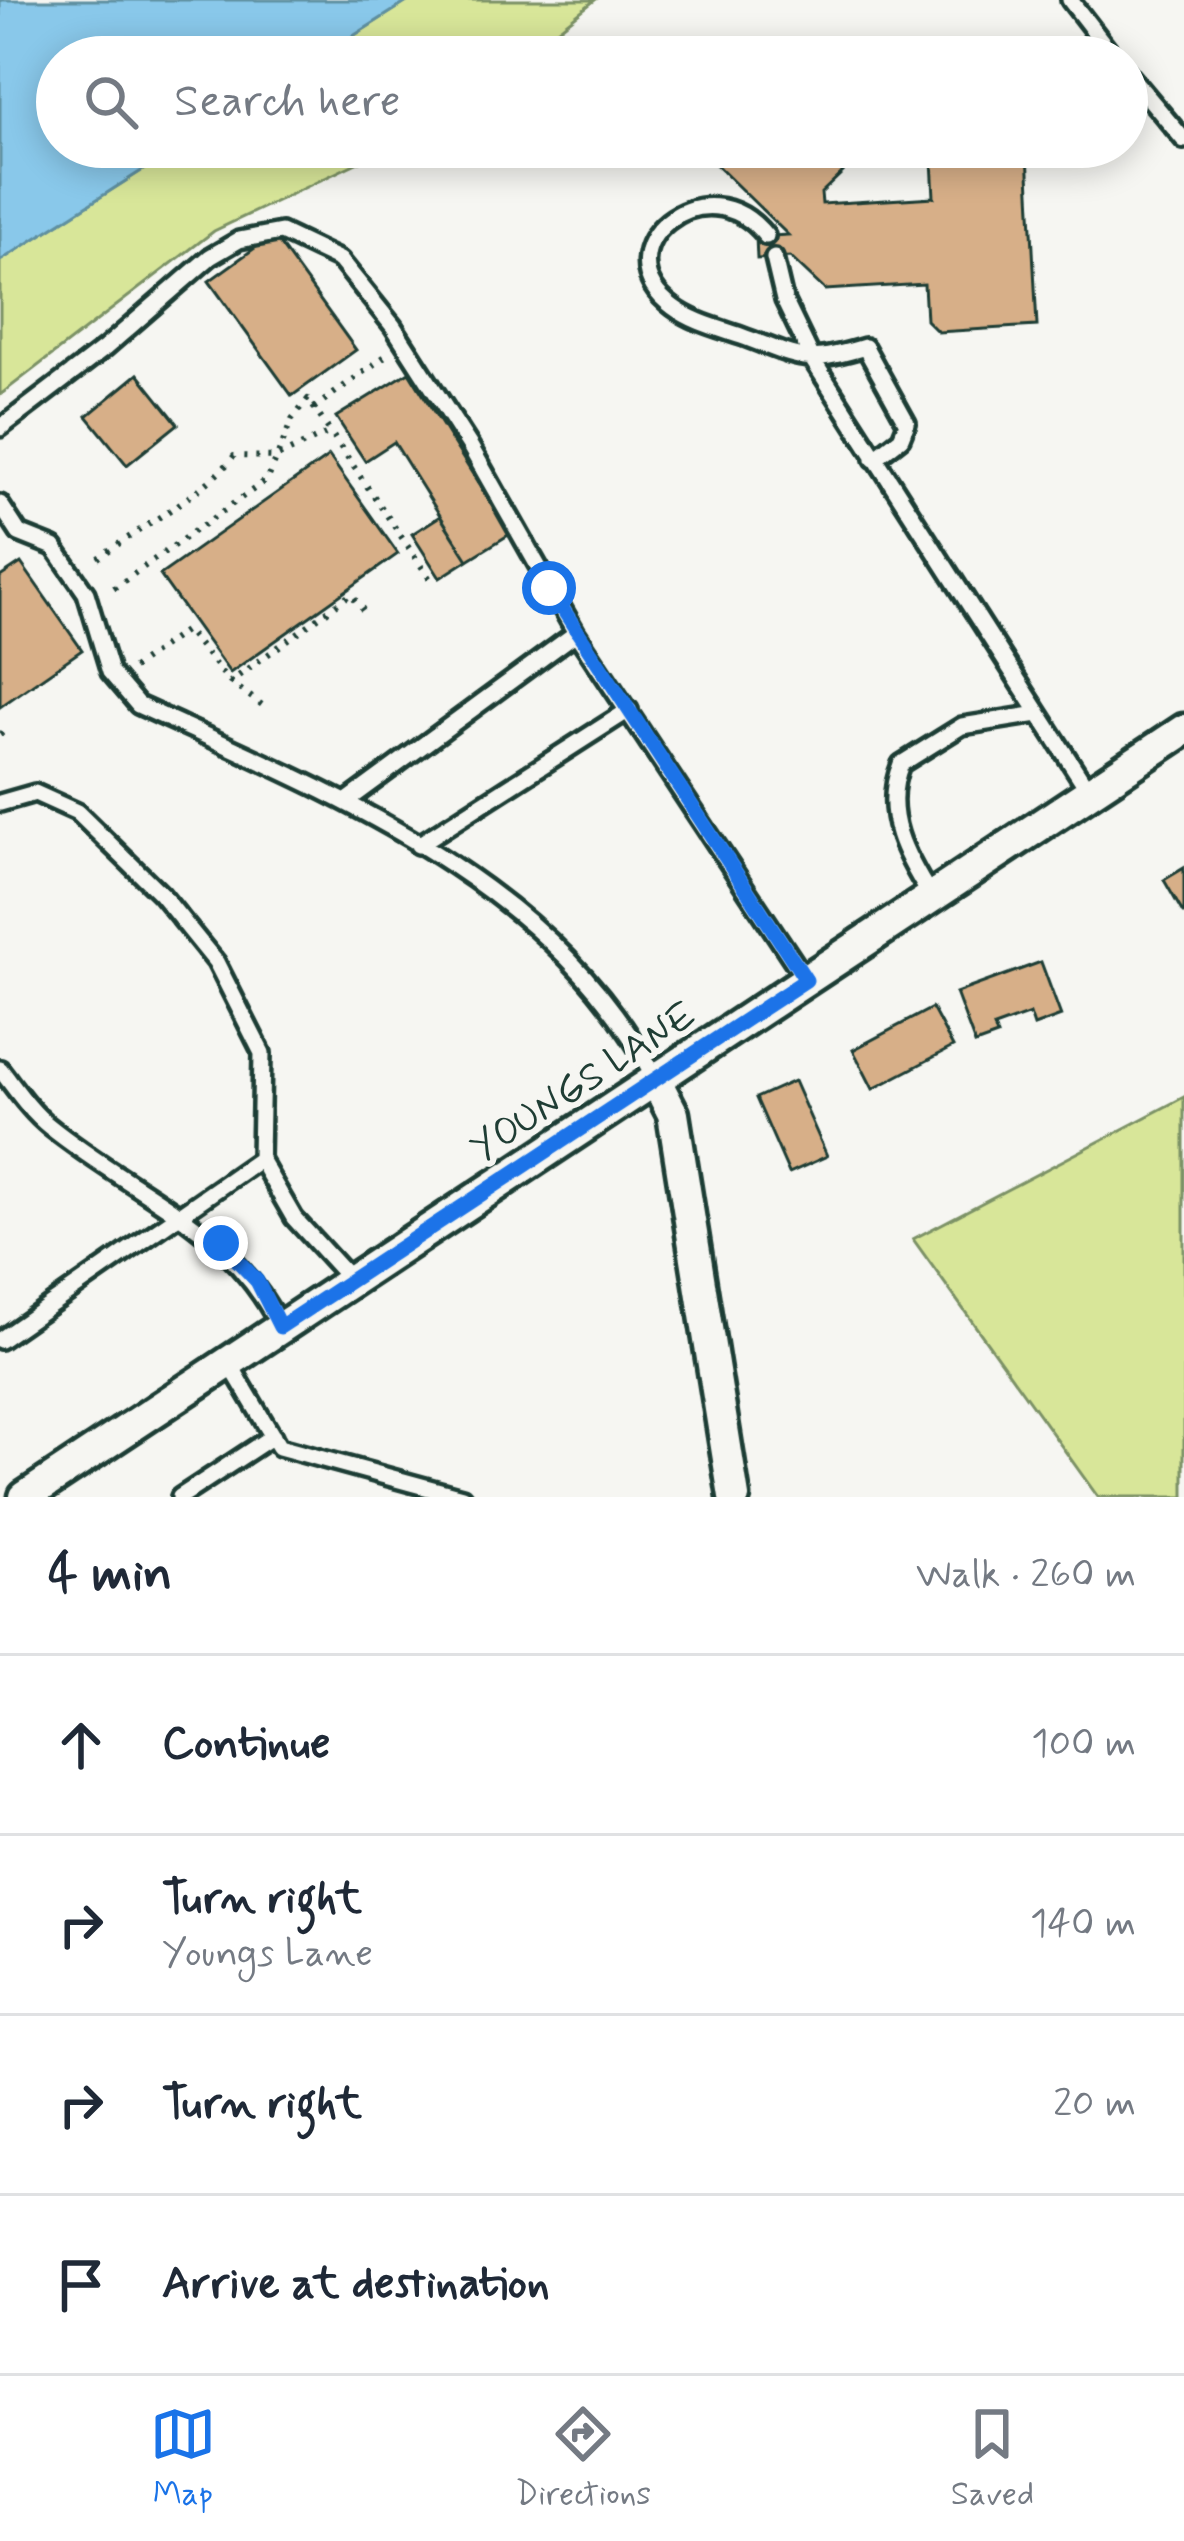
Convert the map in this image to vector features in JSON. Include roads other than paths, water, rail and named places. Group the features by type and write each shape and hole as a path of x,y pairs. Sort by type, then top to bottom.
{"street":[{"name":"YOUNGS LANE","path":"25,1497 1184,730"},
{"path":"655,1079 673,1114 734,1497"}],"lane":[{"path":"1070,0 1098,36"},
{"path":"1148,97 1184,140"},
{"path":"766,236 748,216 690,208 669,214 653,233 647,260 668,304 695,320 814,362 865,347 908,423 901,438 874,459"},
{"path":"0,428 105,348 210,257 239,240 281,232 340,260 366,286 470,446 576,633 806,980"},
{"path":"774,258 784,300 814,362 1090,793"},
{"path":"0,505 20,533 54,547 86,592 120,690 138,705 347,801 418,845 556,946 598,990 655,1079"},
{"path":"347,801 576,633"},
{"path":"418,845 629,710"},
{"path":"932,898 904,852 892,808 901,764 962,726 1038,714"},
{"path":"0,803 34,793 77,812 161,894 216,962 262,1053 260,1159 294,1219 350,1279"},
{"path":"0,1069 45,1124 221,1243 257,1281 280,1327"},
{"path":"0,1340 260,1159"},
{"path":"228,1361 279,1447 461,1497"},
{"path":"180,1497 273,1436"}],"water":[{"path":"0,0 410,0 353,36 36,36 36,168 146,168 0,261"}]}
